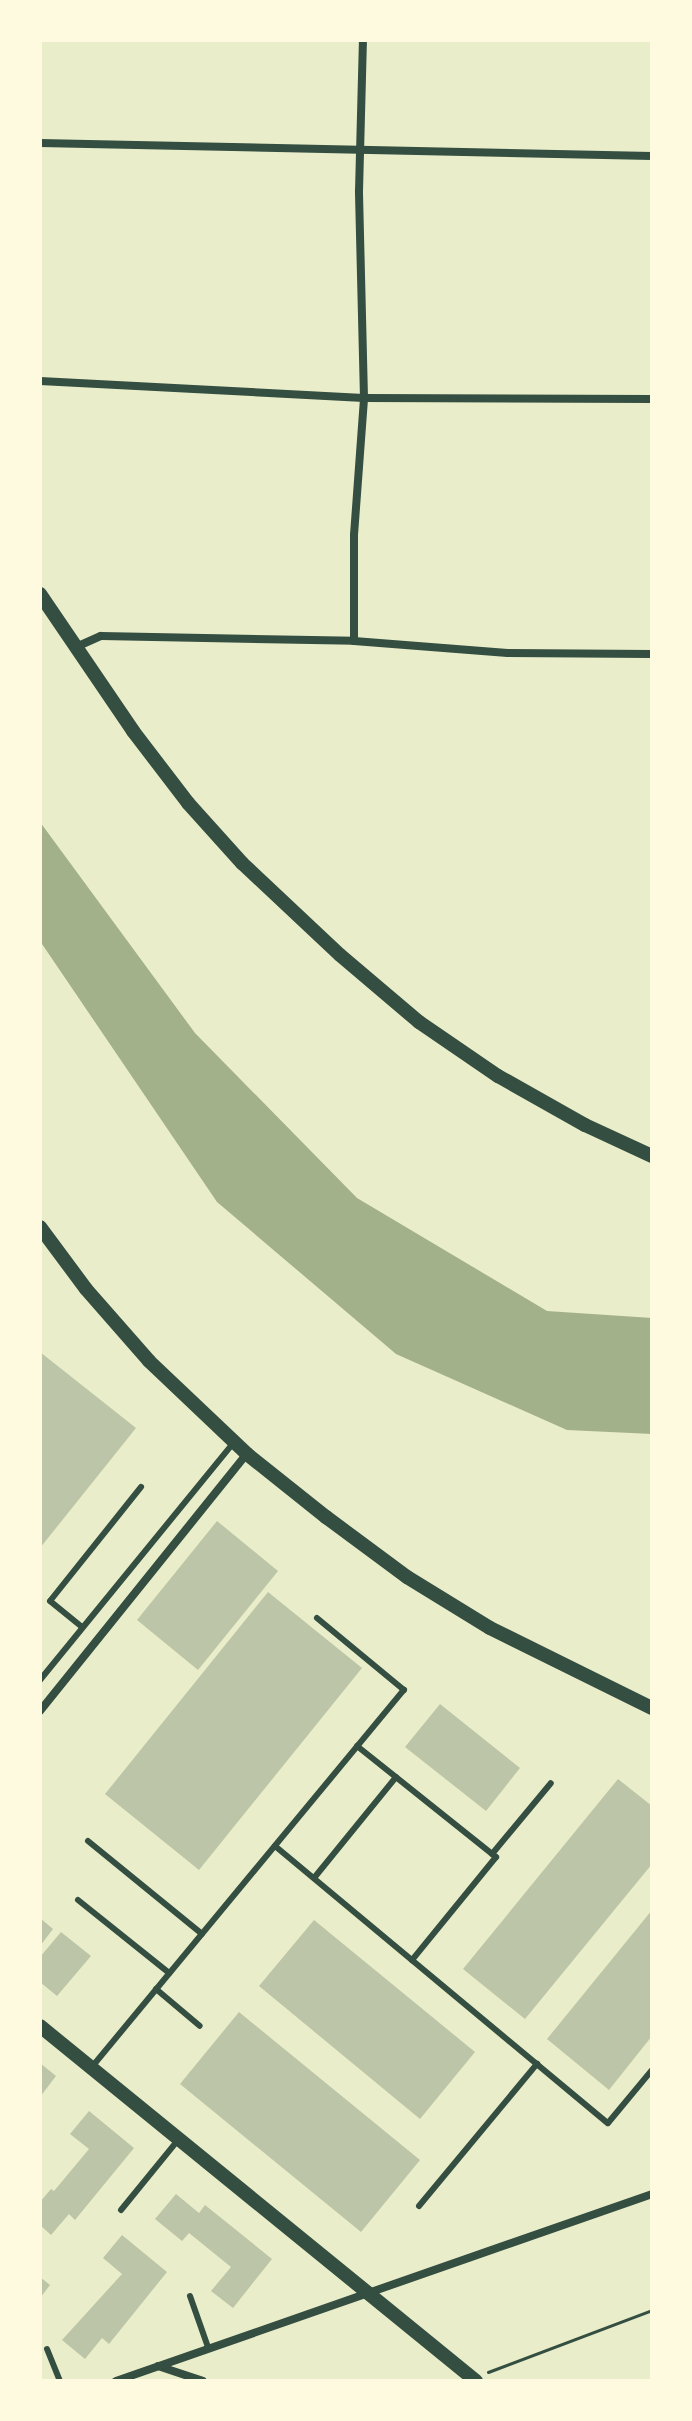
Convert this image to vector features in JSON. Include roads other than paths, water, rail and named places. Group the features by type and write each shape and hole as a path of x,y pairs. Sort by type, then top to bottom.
{"street":[{"path":"354,641 354,535 364,398 363,40"},
{"path":"40,143 652,156"},
{"path":"40,381 364,398 652,399"},
{"path":"40,594 133,731 197,813 282,901 380,991 498,1076 585,1125 652,1156"},
{"path":"75,648 101,636 354,641 508,653 652,654"},
{"path":"40,1227 115,1325 247,1454 368,1549 447,1602 548,1659 652,1708"},
{"path":"40,1711 247,1454"},
{"path":"40,2026 475,2380"},
{"path":"116,2381 652,2194"},
{"path":"157,2366 203,2381"}],"lane":[{"path":"40,1680 234,1442"},
{"path":"82,1627 50,1601 141,1487"},
{"path":"91,2068 404,1690 317,1618"},
{"path":"357,1746 496,1857 412,1960"},
{"path":"314,1878 396,1777"},
{"path":"492,1854 551,1783"},
{"path":"88,1841 202,1934"},
{"path":"275,1846 608,2123 652,2070"},
{"path":"78,1900 169,1973"},
{"path":"156,1989 200,2026"},
{"path":"419,2206 537,2064"},
{"path":"121,2210 179,2139"},
{"path":"190,2296 208,2347"},
{"path":"47,2349 60,2381"}]}
